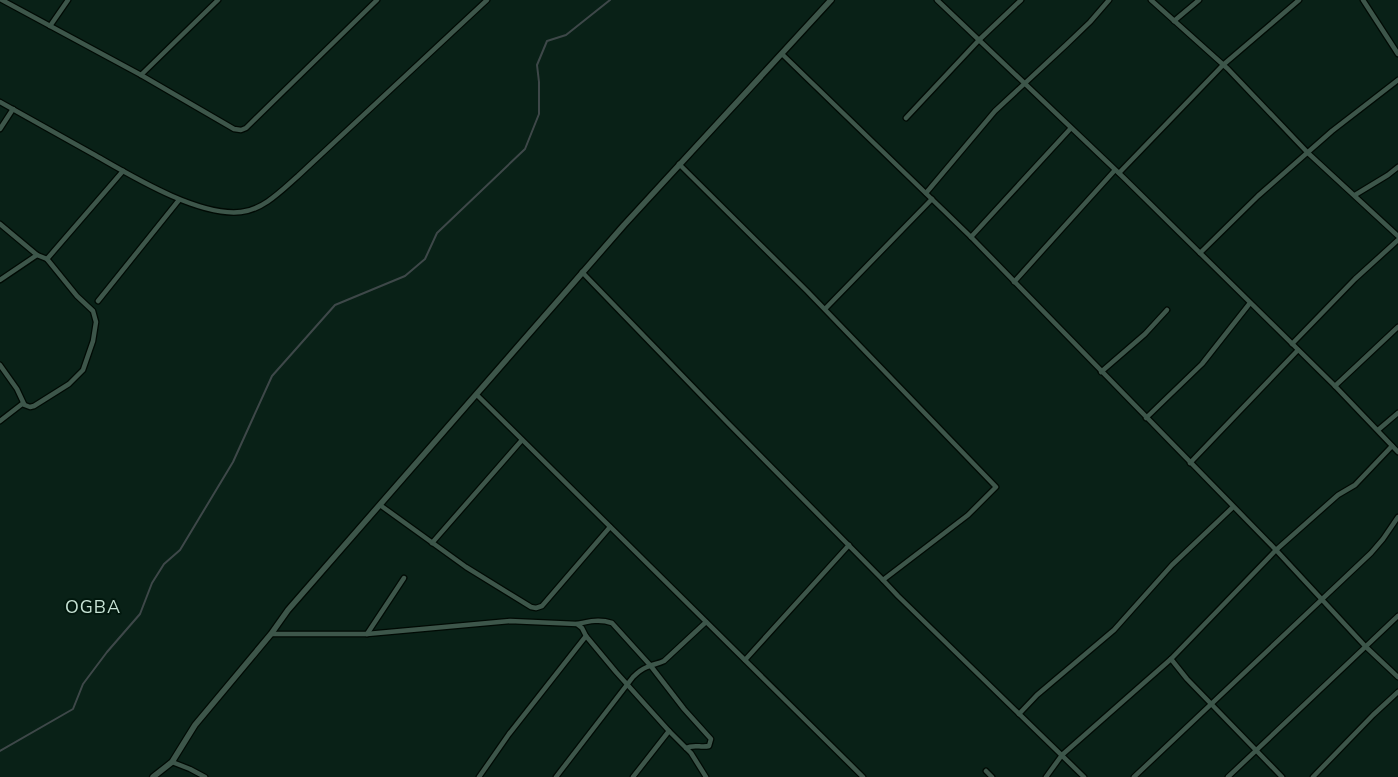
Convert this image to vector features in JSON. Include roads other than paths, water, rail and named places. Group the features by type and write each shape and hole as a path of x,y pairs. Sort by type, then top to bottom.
{"street":[{"path":"2,0 234,128 241,130 246,128 377,0"},
{"path":"50,26 68,0"},
{"path":"141,75 218,0"},
{"path":"0,102 179,200 228,213 243,212 269,201 298,176 487,0"},
{"path":"153,777 172,762 195,725 271,634 288,610 477,395 582,272 831,0"},
{"path":"937,0 1200,253 1335,386 1398,452"},
{"path":"906,118 979,40 1021,0"},
{"path":"926,193 995,111 1090,22 1108,0"},
{"path":"1151,0 1224,65 1308,153 1398,236"},
{"path":"1174,21 1199,0"},
{"path":"1014,282 1117,172 1224,65 1299,0"},
{"path":"1363,0 1398,54"},
{"path":"1392,44 1398,41"},
{"path":"782,54 971,237 1398,678"},
{"path":"1200,253 1258,196 1332,132 1398,80"},
{"path":"0,129 13,109"},
{"path":"971,237 1071,128"},
{"path":"679,164 825,309 996,488 968,515 883,580"},
{"path":"1355,195 1398,167"},
{"path":"47,259 123,171"},
{"path":"825,309 932,199"},
{"path":"98,301 179,200"},
{"path":"0,224 37,255 47,259 77,296 92,311 96,322 93,341 83,370 69,384 34,406 30,407 24,404 17,389 0,365"},
{"path":"1292,344 1355,279 1398,240"},
{"path":"0,280 37,255"},
{"path":"582,272 898,596 1084,777"},
{"path":"1146,418 1202,364 1250,303"},
{"path":"1101,372 1144,334 1166,310"},
{"path":"1335,386 1398,327"},
{"path":"1190,463 1298,350"},
{"path":"477,395 863,777"},
{"path":"0,421 24,404"},
{"path":"1378,430 1398,413"},
{"path":"432,543 522,440"},
{"path":"1046,777 1062,755 1171,659 1276,550 1338,495 1355,485 1392,446"},
{"path":"380,505 466,567 531,607 536,608 542,606 610,527"},
{"path":"1019,714 1037,695 1114,630 1172,565 1234,507"},
{"path":"1134,777 1371,553 1384,539 1398,517"},
{"path":"745,660 849,546"},
{"path":"367,634 404,578"},
{"path":"1228,777 1398,616"},
{"path":"271,634 367,634 510,621 576,624 604,620 612,623 711,739 709,746 686,748"},
{"path":"556,777 633,677 650,666 664,661 706,622"},
{"path":"576,624 582,628 586,636 669,731 692,753 706,777"},
{"path":"479,777 509,734 586,636"},
{"path":"1171,659 1187,679 1282,777"},
{"path":"1313,777 1398,692"},
{"path":"633,777 669,731"},
{"path":"172,762 205,777"},
{"path":"986,771 992,777"}],"waterway":[{"path":"0,751 73,709 83,684 107,652 140,614 152,583 164,564 180,550 233,462 272,376 335,305 405,276 425,259 437,233 525,149 539,114 537,65 547,41 566,35 610,0"}],"district":[{"name":"OGBA","path":"93,607"}]}
